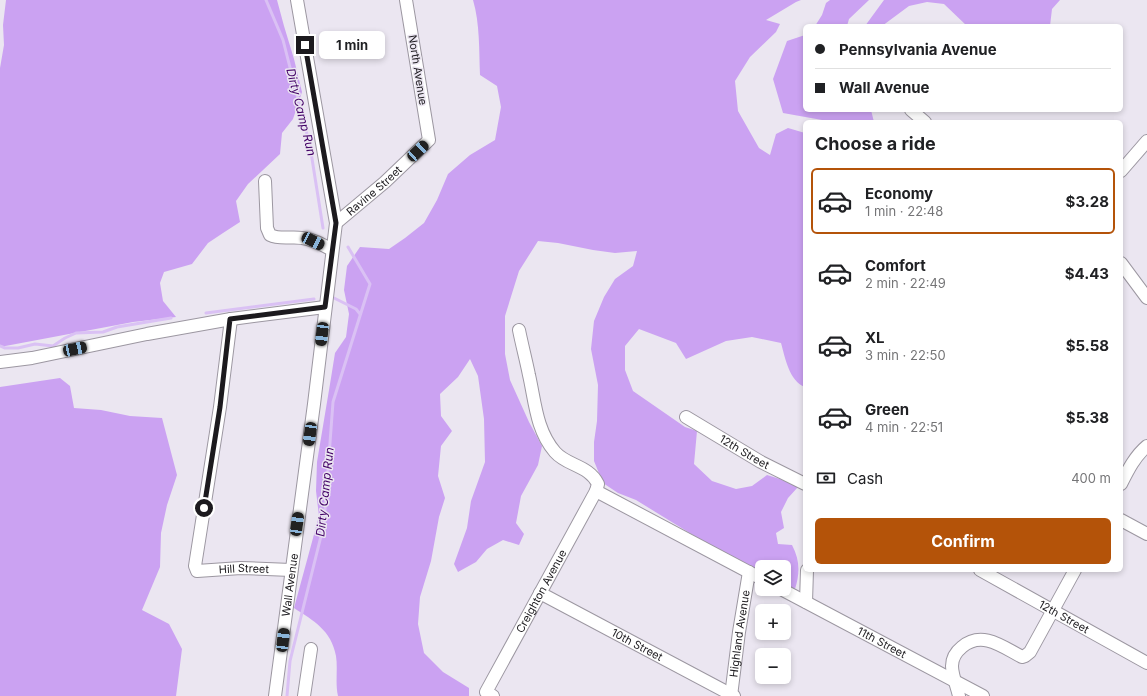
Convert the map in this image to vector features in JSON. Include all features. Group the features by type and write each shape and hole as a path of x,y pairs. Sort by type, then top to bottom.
{"street":[{"name":"Wall Avenue","path":"275,696 314,404 336,223 297,0"},
{"name":"North Avenue","path":"406,0 429,140"},
{"path":"914,112 923,120"},
{"name":"Ravine Street","path":"336,223 385,182 429,140"},
{"path":"1123,169 1147,141"},
{"path":"265,182 267,228 270,235 278,238 304,238 332,250"},
{"path":"1123,265 1147,298"},
{"path":"0,362 32,358 146,334 230,319 325,307"},
{"name":"Hill Street","path":"230,319 218,414 195,566 196,570 241,568 291,570"},
{"path":"519,330 536,415 545,439 555,453 567,461 586,470 594,477 598,484 596,491 755,575"},
{"name":"12th Street","path":"686,417 761,462 803,483"},
{"path":"1123,480 1133,462 1147,446"},
{"name":"Creighton Avenue","path":"490,694 540,593 596,491"},
{"path":"1123,521 1147,534"},
{"name":"Highland Avenue","path":"732,696 739,632 749,572"},
{"path":"806,602 807,572"},
{"name":"12th Street","path":"984,572 1147,663"},
{"path":"959,696 952,667 955,656 960,649 966,644 979,639 992,641 1022,657 1025,656 1030,652 1074,572"},
{"name":"10th Street","path":"540,593 732,696"},
{"name":"11th Street","path":"791,594 983,696"},
{"path":"304,696 311,649"}],"shaded area":[{"path":"6,0 277,0 302,92 293,119 282,133 280,154 248,184 236,201 240,222 208,243 192,264 164,272 160,283 163,301 176,317 133,322 0,347 0,68 4,45 3,25"},
{"path":"473,0 801,0 766,20 780,24 776,32 750,57 735,81 738,111 759,148 770,155 776,134 788,128 803,132 803,386 795,380 791,374 781,343 752,337 726,341 686,359 676,343 639,329 625,346 625,370 633,391 685,427 697,431 694,464 712,481 736,489 752,486 767,475 798,487 788,498 781,512 784,528 776,533 778,544 792,545 795,551 798,561 798,577 795,589 791,587 791,560 755,560 755,570 701,540 636,500 618,493 603,483 594,461 598,385 591,349 594,321 604,297 615,279 633,266 637,251 615,253 538,241 519,271 505,316 505,354 510,380 529,422 542,446 538,465 521,496 516,523 524,534 519,545 503,540 487,549 476,562 458,572 454,564 467,528 471,501 485,462 484,419 478,376 470,359 458,377 440,394 441,416 452,431 441,446 438,476 445,498 439,517 431,561 420,597 418,624 424,653 443,672 469,688 469,696 338,696 336,656 330,639 321,627 294,608 319,516 316,491 317,462 335,353 346,337 349,314 344,290 347,266 360,247 389,249 424,223 437,200 448,174 470,155 495,140 501,107 497,86 480,75 478,28"},
{"path":"830,0 869,0 849,19 848,24 816,24 822,15 826,3"},
{"path":"884,0 1060,0 1052,9 1050,24 965,24 944,4 927,2 909,6 885,24 866,24"},
{"path":"803,36 803,112 872,112 874,120 822,120 783,113 773,79 787,41"},
{"path":"60,378 70,386 74,408 101,410 130,416 162,418 177,475 167,505 161,533 160,567 142,610 169,624 182,649 176,696 0,696 0,387"}],"waterway":[{"name":"Dirty Camp Run","path":"266,0 283,40 310,146 323,228"},
{"name":"Dirty Camp Run","path":"287,696 290,661 324,524 333,402 370,284 348,247"},
{"path":"334,298 356,309 360,314"},
{"path":"206,313 314,299"},
{"path":"0,346 5,348 18,348 35,344 53,346 76,333 103,332 117,327 171,318"}],"route":[{"path":"204,508 220,407 230,319 325,307 336,223 305,45"}]}
